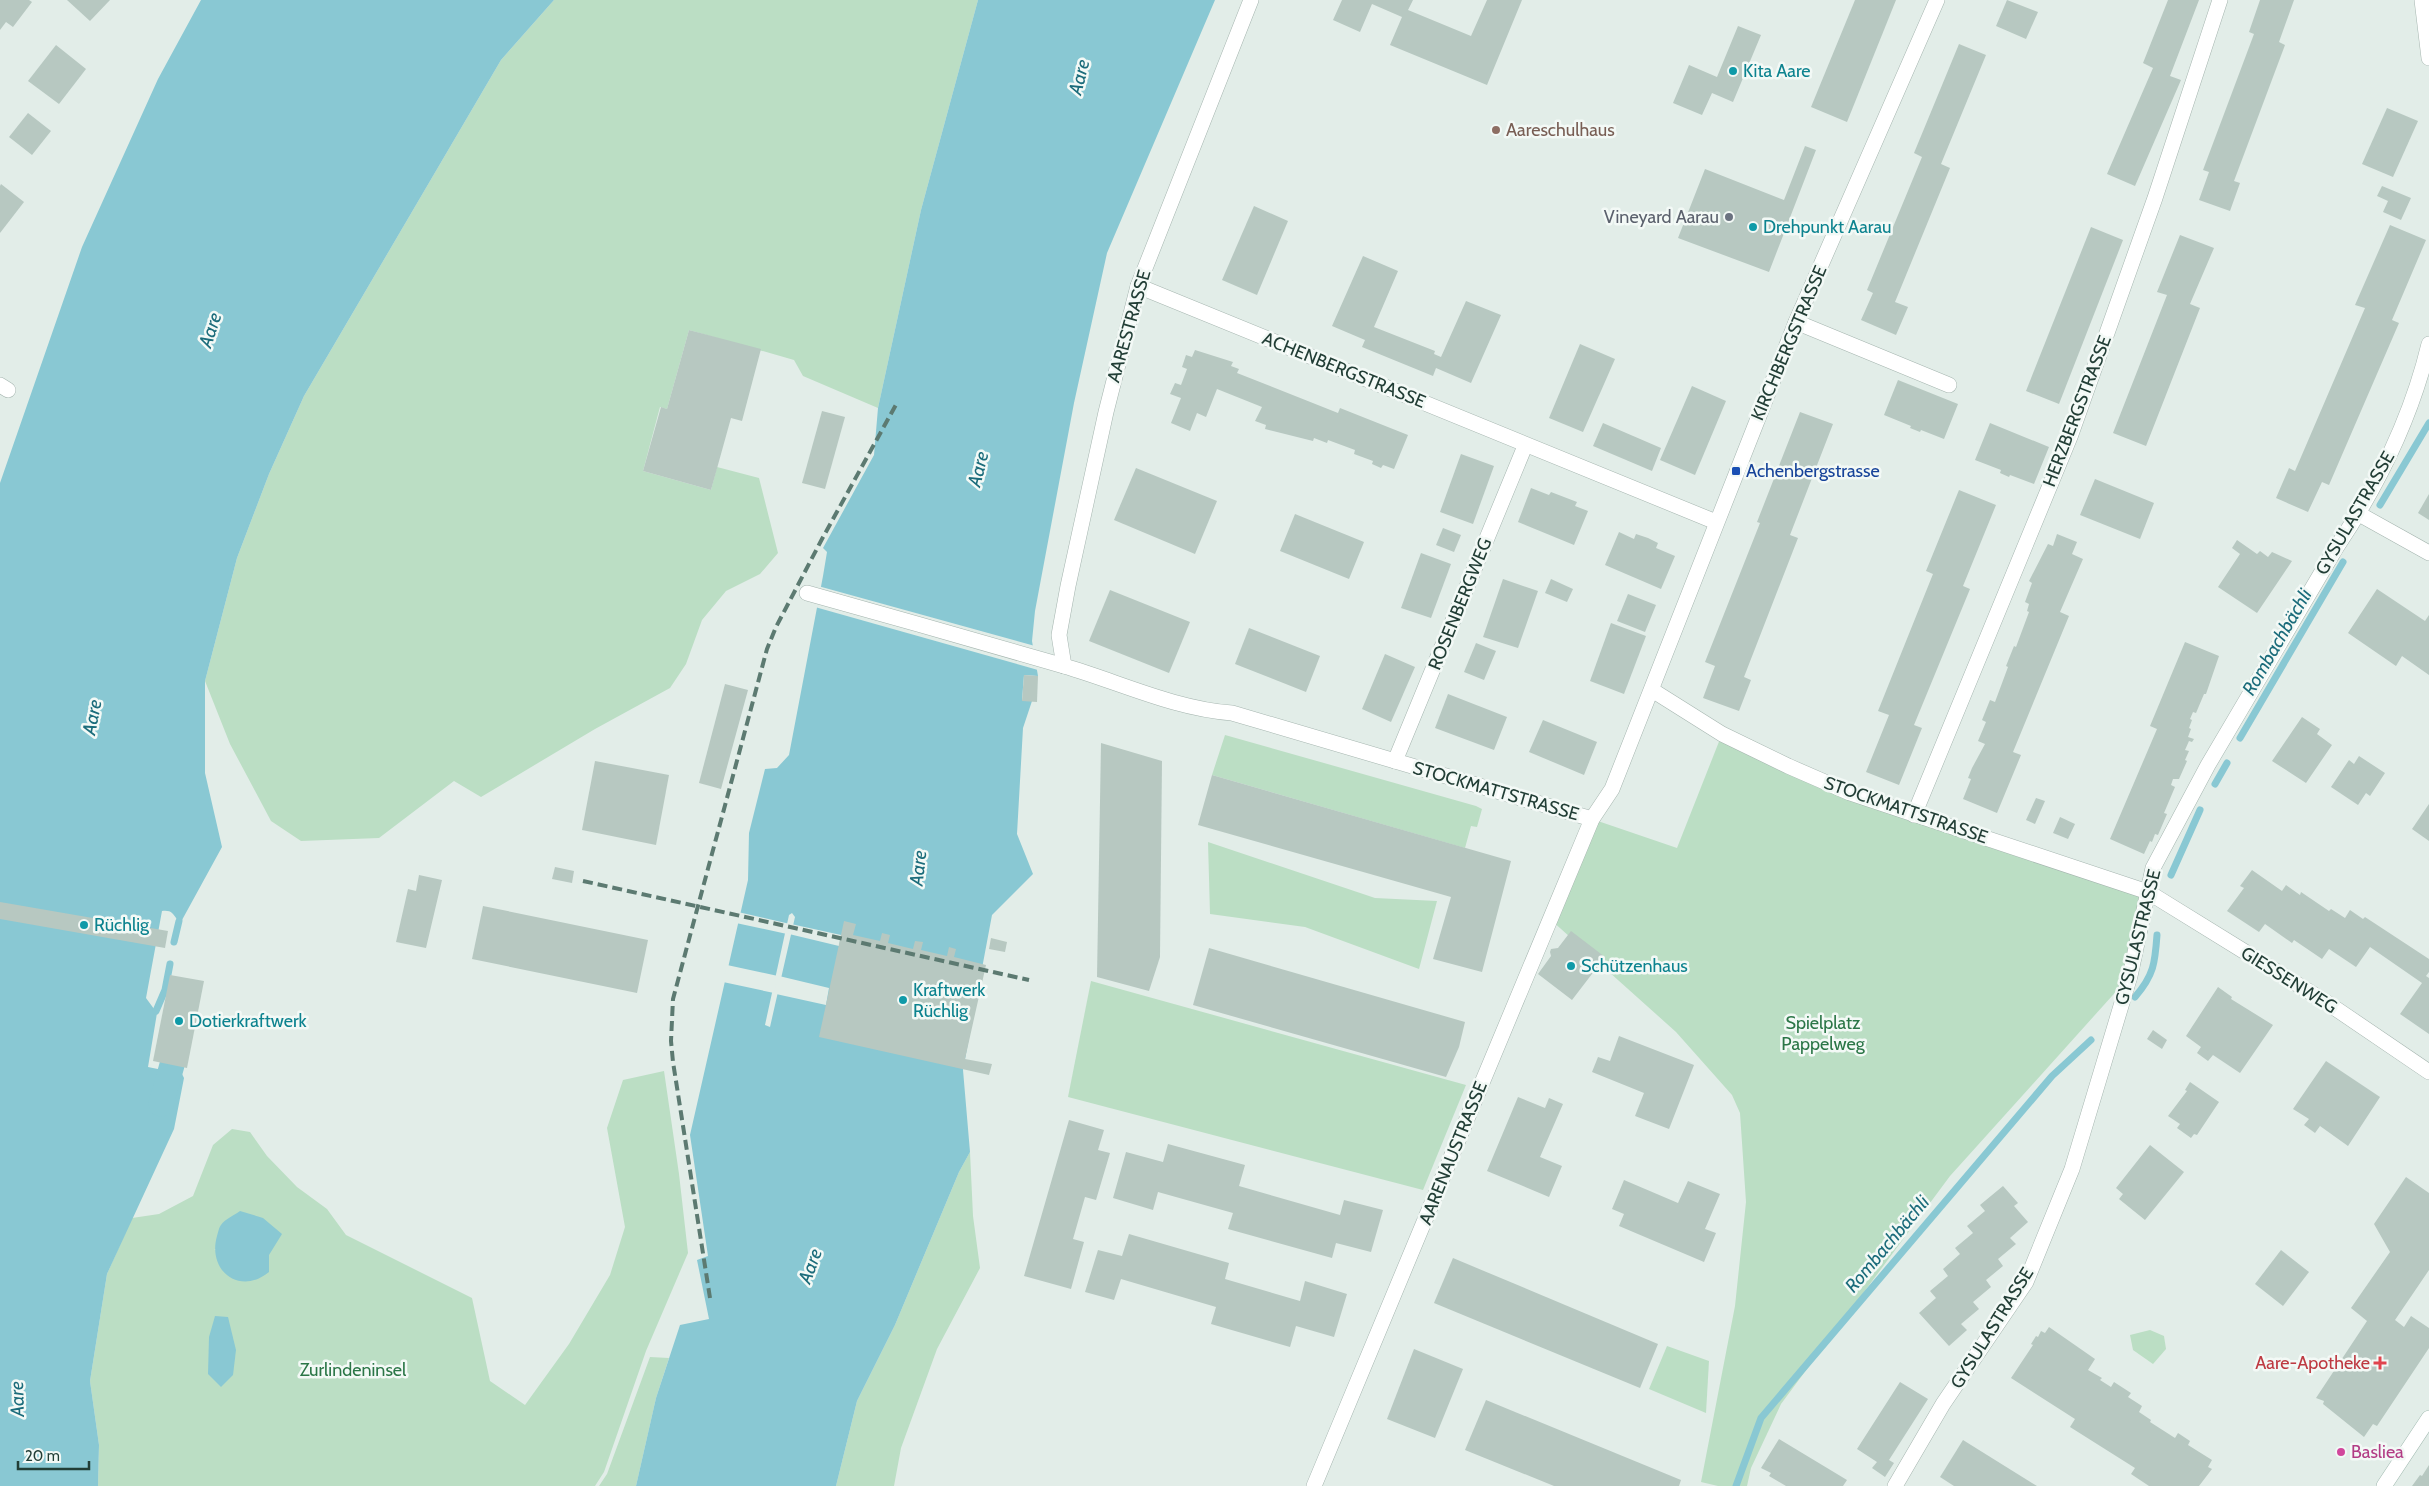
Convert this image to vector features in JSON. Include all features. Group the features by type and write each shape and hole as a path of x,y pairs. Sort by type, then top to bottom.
{"street":[{"name":"AARESTRASSE","path":"1064,666 1059,635 1068,586 1106,412 1138,286 1250,0"},
{"name":"KIRCHBERGSTRASSE","path":"1652,690 1716,522 1796,322 1937,0"},
{"name":"HERZBERGSTRASSE","path":"1914,815 2070,437 2154,198 2220,0"},
{"path":"2422,0 2429,58"},
{"name":"ACHENBERGSTRASSE","path":"1138,286 1525,446 1716,522"},
{"path":"1796,322 1949,385"},
{"name":"GYSULASTRASSE","path":"1895,1486 1943,1404 2026,1282 2072,1169 2130,976 2153,868 2208,765 2336,548 2359,514 2403,428 2419,386 2429,344"},
{"name":"ROSENBERGWEG","path":"1395,761 1525,446"},
{"path":"2359,514 2429,553"},
{"name":"STOCKMATTSTRASSE","path":"807,593 1064,666 1177,702 1213,712 1232,713 1592,819 1612,788 1652,690 1722,734 1850,793 2148,892"},
{"name":"AARENAUSTRASSE","path":"1314,1486 1592,819"},
{"name":"GIESSENWEG","path":"2148,892 2326,1002 2429,1072"},
{"path":"2384,1486 2429,1418"}],"green space":[{"path":"554,0 978,0 921,210 878,408 803,376 794,360 689,330 667,409 660,407 643,471 711,490 717,467 759,478 778,553 760,574 726,591 702,620 686,664 670,688 595,729 481,797 454,781 379,838 301,841 271,821 230,744 205,681 237,558 269,474 304,396 501,60"},
{"name":"Spielplatz Pappelweg","path":"1722,734 1788,766 2148,892 2130,976 1950,1176 1781,1404 1751,1468 1747,1486 1718,1486 1701,1482 1735,1306 1746,1202 1740,1113 1732,1095 1676,1032 1551,920 1592,819 1677,848"},
{"path":"1225,735 1476,806 1482,809 1477,827 1471,826 1465,848 1212,775"},
{"path":"1208,842 1375,898 1437,901 1419,969 1305,927 1210,914"},
{"path":"1091,981 1466,1085 1423,1190 1068,1097"},
{"name":"Zurlindeninsel","path":"664,1071 688,1253 646,1351 604,1472 595,1486 98,1486 99,1445 90,1381 107,1274 132,1218 159,1214 193,1196 213,1145 232,1129 250,1132 267,1156 297,1187 327,1209 346,1235 472,1298 490,1381 525,1405 569,1344 610,1275 625,1227 607,1128 623,1080","holes":["214,1249 269,1255 269,1272"]},
{"path":"970,1152 973,1216 980,1268 937,1349 901,1448 894,1486 836,1486 857,1401 895,1325 959,1172"},
{"path":"2150,1330 2164,1336 2166,1349 2153,1364 2133,1350 2130,1335"},
{"path":"1667,1346 1709,1361 1706,1413 1649,1389"},
{"path":"650,1357 669,1358 656,1398 636,1486 599,1486 607,1474"}],"water":[{"name":"Aare","path":"201,0 554,0 501,60 304,396 269,474 237,558 205,681 205,773 222,847 182,920 178,921 170,912 162,911 146,998 157,1013 148,1067 182,1074 184,1078 174,1129 107,1274 90,1381 99,1445 98,1486 0,1486 0,483 82,247 158,79"},
{"name":"Aare","path":"978,0 1215,0 1107,253 1074,403 1035,611 1032,641 1038,676 1024,675 1022,700 1032,701 1023,728 1017,834 1033,874 992,915 963,1070 970,1152 959,1172 895,1325 857,1401 836,1486 636,1486 656,1398 680,1325 709,1319 697,1260 708,1256 690,1135 748,880 749,833 765,769 777,768 789,755 827,552 823,548 874,455 878,408 921,210","holes":["792,913 795,917 770,1027 765,1025 789,915"]},
{"path":"240,1211 263,1218 282,1234 269,1255 269,1272 258,1279 247,1281 237,1280 228,1276 221,1269 215,1249 220,1226"},
{"path":"215,1316 228,1317 236,1350 233,1375 221,1387 208,1374 209,1337"}],"pier":[{"path":"818,586 1035,646 1038,670 815,607"},
{"path":"738,912 790,924 787,934 736,923"},
{"path":"791,924 841,935 839,946 789,934"},
{"path":"727,965 778,976 774,993 723,982"},
{"path":"779,976 829,988 826,1005 776,994"}],"building":[{"path":"0,0 29,0 32,2 13,27 6,22 0,30"},
{"path":"67,0 110,0 90,21"},
{"path":"1342,0 1413,0 1408,10 1471,36 1487,0 1522,0 1487,85 1390,45 1402,17 1372,4 1360,32 1333,20"},
{"path":"1855,0 1896,0 1847,122 1811,107"},
{"path":"2007,0 2038,12 2026,39 1996,26"},
{"path":"2168,0 2199,0 2170,76 2181,80 2135,186 2107,174 2153,68 2143,63"},
{"path":"2260,0 2294,0 2279,42 2285,45 2234,181 2240,183 2230,211 2199,200 2209,172 2203,170 2254,34 2249,32"},
{"name":"Kita Aare","path":"1738,26 1761,35 1733,102 1712,93 1702,115 1673,103 1689,65 1717,77"},
{"path":"1959,44 1986,55 1941,164 1950,168 1895,302 1908,307 1896,335 1861,320 1873,293 1867,290 1922,157 1914,153"},
{"path":"56,45 86,69 59,104 28,81"},
{"path":"2387,108 2418,121 2393,177 2362,164"},
{"path":"28,113 51,131 32,155 9,137"},
{"path":"1805,146 1816,150 1769,272 1678,238 1705,169 1784,200"},
{"path":"1,184 24,202 0,233 0,186"},
{"path":"2382,186 2411,198 2401,220 2383,212 2388,201 2377,196"},
{"path":"1254,206 1288,221 1257,295 1222,280"},
{"path":"2390,225 2426,240 2392,320 2399,323 2329,485 2322,482 2308,512 2276,498 2289,468 2295,471 2365,308 2355,305"},
{"path":"2091,227 2123,240 2059,404 2026,391"},
{"path":"2180,235 2214,248 2190,304 2200,308 2146,446 2113,433 2167,295 2157,292"},
{"path":"1363,256 1398,271 1374,327 1435,351 1434,354 1441,357 1466,301 1501,315 1471,383 1436,368 1433,376 1362,347 1365,340 1332,326"},
{"path":"689,330 761,349 742,421 731,418 711,490 643,471 661,407 667,409"},
{"path":"1580,344 1615,359 1583,432 1549,418"},
{"path":"1195,350 1233,362 1231,366 1239,369 1237,373 1338,413 1340,408 1408,435 1394,469 1383,465 1381,468 1372,464 1373,461 1354,454 1355,450 1328,440 1327,443 1314,438 1313,441 1265,429 1266,425 1255,421 1262,407 1217,389 1206,417 1197,413 1190,431 1171,423 1181,398 1170,394 1175,383 1181,385 1187,369 1182,367 1186,355 1192,357"},
{"path":"1898,380 1958,404 1944,439 1910,428 1911,426 1884,415"},
{"path":"1692,386 1726,401 1695,475 1660,460"},
{"path":"822,411 845,417 825,489 802,483"},
{"path":"1800,412 1833,424 1790,535 1798,538 1744,677 1751,680 1739,711 1703,698 1715,666 1705,662 1760,523 1757,522"},
{"path":"1603,423 1661,448 1652,471 1593,446"},
{"path":"1990,423 2049,447 2034,484 2010,475 2009,477 2000,473 2001,470 1975,460"},
{"path":"1461,454 1494,466 1473,524 1440,512"},
{"path":"1136,468 1217,501 1195,554 1114,520"},
{"path":"2095,479 2154,503 2140,539 2080,515"},
{"path":"1531,488 1549,495 1551,492 1577,502 1575,506 1588,511 1574,545 1518,522"},
{"path":"1959,490 1996,505 1963,586 1970,589 1914,725 1922,728 1899,785 1866,772 1889,715 1878,711 1933,574 1926,571"},
{"path":"2429,494 2429,520 2418,513"},
{"path":"1295,514 1364,542 1349,579 1280,551"},
{"path":"1443,528 1461,535 1454,552 1436,545"},
{"path":"1619,532 1634,539 1636,534 1648,538 1658,543 1656,548 1675,556 1661,589 1605,565"},
{"path":"2057,534 2077,542 2072,554 2083,559 2060,612 2069,616 2013,752 2021,755 1997,813 1963,799 1971,779 1968,778 1972,768 1985,744 1978,741 1986,722 1982,720 1990,700 1995,702 2008,667 2006,666 2014,646 2016,647 2029,612 2027,611 2029,604 2025,602 2032,583 2029,581 2048,544 2053,546"},
{"path":"2237,540 2257,554 2260,551 2268,557 2272,552 2292,561 2257,613 2218,587 2240,554 2232,548"},
{"path":"1421,553 1451,564 1431,618 1401,608"},
{"path":"1503,579 1538,591 1518,648 1483,637"},
{"path":"1551,579 1573,589 1567,602 1545,593"},
{"path":"2377,589 2425,621 2429,615 2429,675 2402,656 2396,666 2348,633"},
{"path":"1110,590 1190,622 1169,673 1089,641"},
{"path":"1628,594 1656,605 1645,632 1617,621"},
{"path":"1611,623 1646,636 1624,694 1590,681"},
{"path":"1249,628 1320,656 1306,692 1235,664"},
{"path":"2185,642 2219,656 2206,694 2204,694 2196,713 2193,712 2190,719 2192,720 2189,728 2191,729 2188,737 2194,739 2192,742 2189,741 2185,750 2189,751 2185,760 2187,761 2179,779 2173,779 2171,785 2175,787 2164,813 2167,814 2158,835 2155,834 2144,854 2110,839 2157,729 2150,726"},
{"path":"1476,643 1496,651 1484,680 1464,672"},
{"path":"1385,654 1415,667 1391,722 1362,709"},
{"path":"1024,675 1038,676 1037,702 1022,701"},
{"path":"725,684 748,690 721,789 699,783"},
{"path":"1448,694 1507,717 1494,750 1435,728"},
{"path":"2302,717 2320,729 2317,734 2332,745 2306,783 2272,761"},
{"path":"1543,720 1597,742 1584,775 1529,752"},
{"path":"1101,743 1162,761 1160,957 1149,991 1097,977"},
{"path":"2359,756 2385,773 2370,796 2366,793 2358,805 2331,787 2349,760 2354,764"},
{"path":"595,761 669,775 656,845 582,830"},
{"path":"1212,775 1511,861 1482,972 1433,959 1451,897 1198,825"},
{"path":"2036,798 2045,801 2035,824 2026,820"},
{"path":"2429,804 2429,841 2412,829"},
{"path":"2060,817 2075,824 2068,839 2053,833"},
{"path":"555,867 574,871 572,883 552,879"},
{"path":"2252,870 2282,891 2286,885 2300,895 2301,892 2329,911 2331,909 2345,918 2350,910 2363,919 2365,917 2429,959 2429,972 2426,976 2429,978 2429,1034 2400,1014 2422,983 2370,947 2356,967 2329,949 2322,959 2294,940 2292,943 2265,924 2259,932 2227,911 2244,888 2240,886"},
{"path":"419,875 442,880 426,948 396,942 408,889 416,891"},
{"name":"Rüchlig","path":"0,902 168,931 165,948 0,919"},
{"path":"483,906 648,940 637,993 472,959"},
{"name":"Kraftwerk Rüchlig","path":"844,921 856,924 853,935 880,941 882,933 890,935 888,943 913,949 915,941 923,942 921,950 947,956 949,947 956,949 954,957 986,965 965,1059 992,1064 989,1075 819,1037"},
{"name":"Schützenhaus","path":"1571,931 1605,957 1572,1000 1538,974 1551,956 1551,949 1558,948"},
{"path":"991,938 1007,942 1005,952 989,949"},
{"path":"1209,948 1465,1022 1459,1047 1446,1077 1193,1005"},
{"name":"Dotierkraftwerk","path":"170,975 204,981 187,1068 153,1061"},
{"path":"2218,987 2232,997 2231,999 2273,1025 2240,1073 2213,1055 2208,1061 2197,1053 2201,1047 2186,1036"},
{"path":"2153,1030 2167,1040 2162,1049 2147,1039"},
{"path":"1619,1036 1694,1065 1669,1129 1635,1116 1644,1093 1592,1072 1598,1057 1610,1061"},
{"path":"2326,1061 2380,1097 2348,1146 2320,1126 2315,1133 2304,1125 2309,1119 2293,1109"},
{"path":"2190,1082 2219,1102 2197,1135 2194,1134 2191,1138 2177,1128 2180,1124 2168,1116 2187,1091 2185,1090"},
{"path":"1518,1097 1545,1108 1549,1098 1563,1104 1540,1157 1562,1166 1549,1197 1487,1171"},
{"path":"1069,1120 1104,1130 1098,1150 1110,1153 1096,1200 1085,1197 1073,1239 1084,1242 1071,1289 1024,1276"},
{"path":"1168,1144 1245,1165 1239,1186 1340,1215 1344,1200 1383,1210 1371,1252 1336,1243 1332,1258 1228,1229 1233,1213 1158,1192 1153,1210 1113,1198 1126,1152 1163,1162"},
{"path":"2150,1145 2184,1172 2145,1220 2119,1199 2123,1194 2116,1188"},
{"path":"2406,1177 2429,1193 2429,1270 2395,1320 2404,1327 2411,1316 2429,1328 2429,1348 2377,1426 2373,1424 2364,1437 2323,1404 2324,1401 2316,1398 2367,1321 2351,1308 2390,1252 2374,1224"},
{"path":"1624,1180 1678,1203 1688,1181 1720,1194 1705,1229 1716,1233 1704,1262 1619,1226 1624,1214 1612,1209"},
{"path":"2003,1186 2018,1203 2014,1206 2028,1222 2010,1238 2016,1244 1998,1259 2003,1266 1986,1280 1991,1287 1973,1302 1979,1309 1961,1324 1967,1330 1949,1346 1919,1313 1936,1298 1930,1291 1948,1276 1943,1269 1960,1254 1955,1248 1973,1233 1967,1226 1985,1211 1980,1205"},
{"path":"1129,1234 1229,1263 1225,1279 1300,1301 1305,1281 1347,1294 1334,1337 1296,1326 1290,1347 1211,1324 1216,1307 1121,1279 1114,1300 1085,1292 1098,1250 1122,1256"},
{"path":"2281,1250 2309,1272 2283,1306 2255,1284"},
{"path":"1453,1258 1658,1344 1640,1388 1434,1303"},
{"path":"2049,1327 2095,1359 2088,1370 2102,1378 2100,1380 2111,1387 2114,1382 2131,1393 2128,1397 2142,1406 2139,1412 2151,1420 2150,1422 2175,1438 2178,1433 2190,1441 2188,1445 2212,1460 2208,1467 2212,1469 2199,1486 2149,1486 2131,1474 2135,1468 2070,1427 2075,1419 2011,1378 2033,1345 2031,1344 2036,1336 2038,1337 2041,1331 2045,1333"},
{"path":"1414,1349 1463,1369 1435,1438 1387,1419"},
{"path":"1900,1382 1928,1399 1889,1460 1894,1463 1885,1477 1872,1468 1877,1462 1857,1449"},
{"path":"1486,1400 1681,1480 1679,1486 1554,1486 1465,1450"},
{"path":"1779,1439 1847,1480 1843,1486 1786,1486 1769,1476 1771,1473 1761,1468"},
{"path":"1963,1440 2037,1486 1954,1486 1940,1477"},
{"path":"2429,1465 2429,1486 2412,1486 2420,1475 2422,1476"}],"waterway":[{"name":"Rombachbächli","path":"2380,505 2429,423"},
{"name":"Rombachbächli","path":"2240,738 2343,562"},
{"name":"Rombachbächli","path":"2215,784 2227,763"},
{"name":"Rombachbächli","path":"2171,875 2200,810"},
{"path":"174,942 179,921"},
{"name":"Rombachbächli","path":"2135,997 2150,975 2157,935"},
{"path":"156,1011 165,990 170,964"},
{"name":"Rombachbächli","path":"1736,1486 1761,1418 2052,1076 2091,1040"},
{"path":"161,1104 172,1065"}],"railway":[{"path":"710,1298 673,1062 671,1041 673,999 767,649 776,627 822,539 898,401"},
{"path":"583,881 1029,980"}],"place":[{"name":"Kita Aare","path":"1733,71"},
{"name":"Aareschulhaus","path":"1496,130"},
{"name":"Vineyard Aarau","path":"1729,217"},
{"name":"Drehpunkt Aarau","path":"1753,227"},
{"name":"Achenbergstrasse","path":"1736,471"},
{"name":"Rüchlig","path":"84,925"},
{"name":"Schützenhaus","path":"1571,966"},
{"name":"Kraftwerk Rüchlig","path":"903,1000"},
{"name":"Dotierkraftwerk","path":"179,1021"},
{"name":"Aare-Apotheke","path":"2380,1363"},
{"name":"Basliea","path":"2341,1452"}]}
